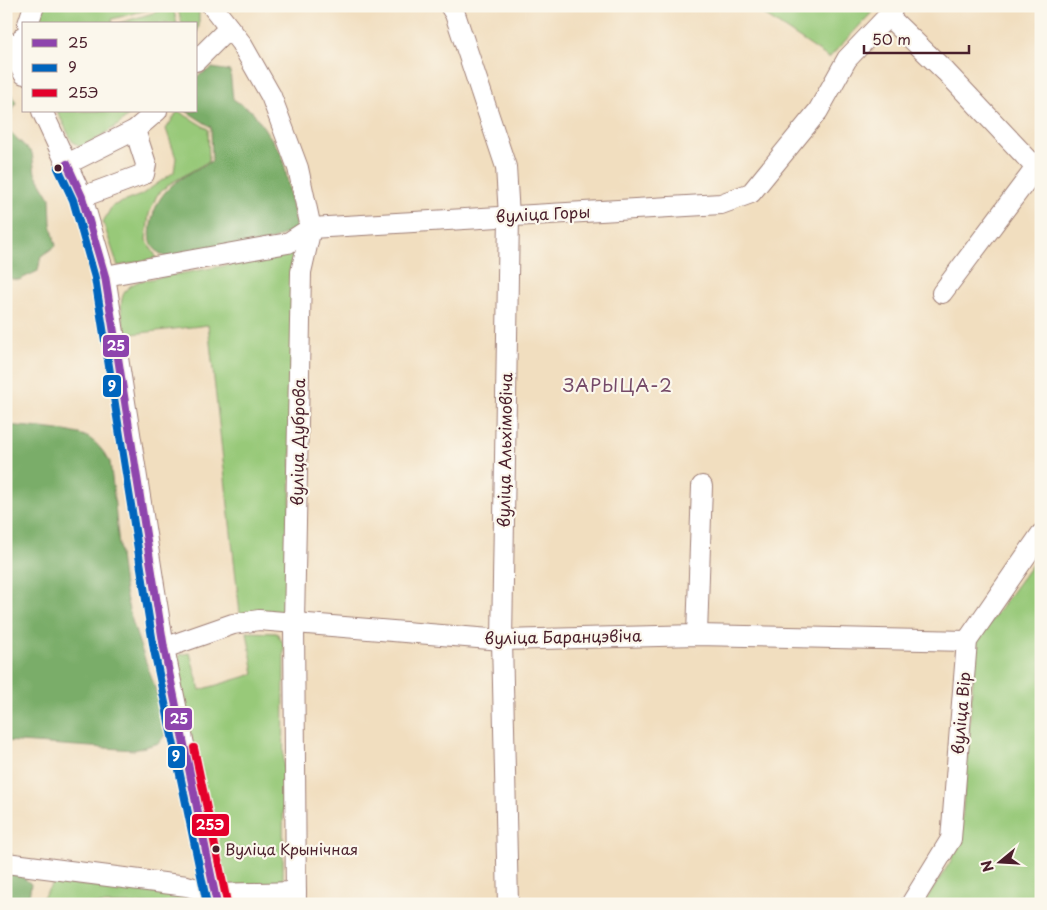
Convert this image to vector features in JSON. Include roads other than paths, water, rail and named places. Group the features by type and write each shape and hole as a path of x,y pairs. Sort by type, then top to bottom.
{"street":[{"path":"29,22 34,6"},
{"name":"вуліца Дуброва","path":"212,6 241,43 271,96 298,168 311,228 301,272 294,622 296,898"},
{"name":"вуліца Альхімовіча","path":"450,6 455,14 506,167 509,216 502,640 508,904"},
{"path":"892,10 946,72 1039,167 942,293"},
{"name":"вуліца Горы","path":"105,276 288,243 311,228 721,204 752,193 818,112 846,59 892,10"},
{"path":"198,59 229,28"},
{"path":"22,38 10,48 22,70"},
{"path":"42,112 82,197 105,276 164,648 216,899"},
{"path":"67,164 135,130 156,112"},
{"path":"82,197 144,174 146,164 135,130"},
{"path":"697,634 702,486"},
{"path":"967,641 1041,534"},
{"name":"вуліца Баранцэвіча","path":"164,648 233,624 259,620 502,640 697,634 967,641"},
{"name":"вуліца Вір","path":"912,904 951,840 967,641"},
{"path":"6,863 186,886 216,899 296,898"}],"place":[{"name":"Вуліца Крынічная","path":"216,849"}],"district":[{"name":"ЗАРЫЦА-2","path":"618,386"}]}
